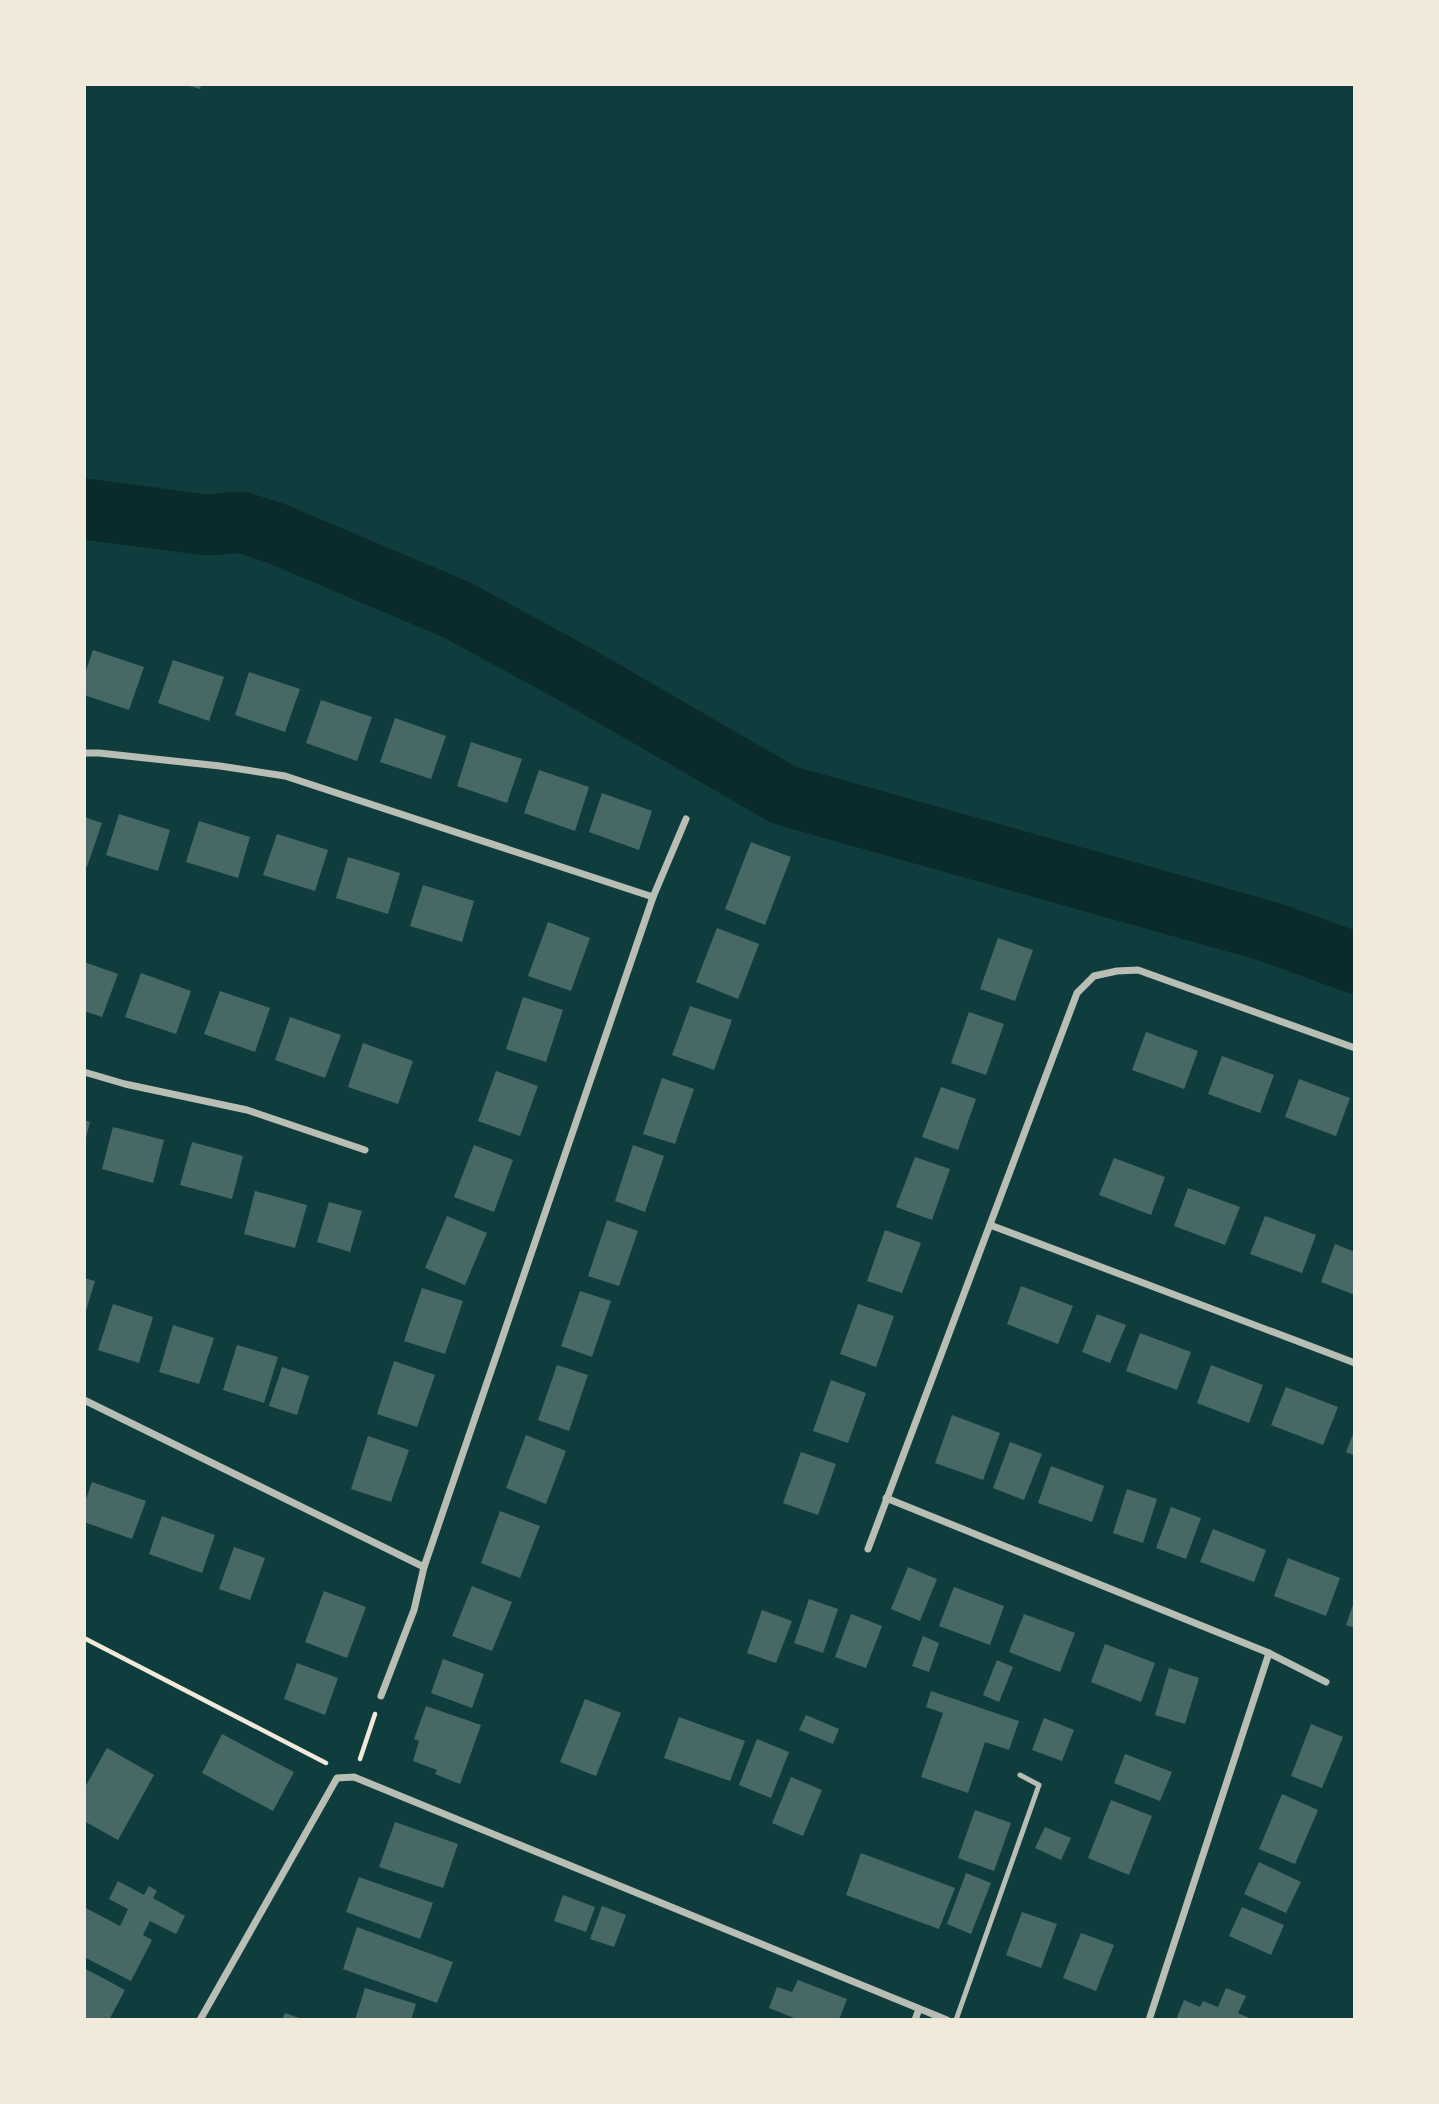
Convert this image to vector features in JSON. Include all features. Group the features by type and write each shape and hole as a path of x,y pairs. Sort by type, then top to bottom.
{"street":[{"path":"84,753 220,766 285,776 653,897"},
{"path":"381,1696 414,1611 424,1567 653,897 686,819"},
{"path":"868,1549 1077,993 1094,976 1138,970 1355,1048"},
{"path":"84,1072 125,1084 247,1110 365,1150"},
{"path":"990,1224 1355,1363"},
{"path":"84,1400 424,1567"},
{"path":"886,1498 1269,1653 1326,1682"},
{"path":"1149,2020 1269,1653"},
{"path":"200,2020 337,1779 354,1777 947,2020"},
{"path":"915,2020 919,2009"}],"lane":[{"path":"956,2020 1040,1785 1020,1775"}],"path":[{"path":"84,1638 354,1777 381,1696"}],"building":[{"path":"182,84 201,84 200,89"},
{"path":"93,650 144,667 129,710 84,695 84,676"},
{"path":"173,660 224,677 209,721 158,703"},
{"path":"249,672 300,689 285,732 235,715"},
{"path":"321,700 372,717 357,761 306,743"},
{"path":"395,718 446,736 431,779 380,762"},
{"path":"471,742 522,759 507,803 457,786"},
{"path":"539,770 589,787 575,831 524,813"},
{"path":"602,793 652,811 639,850 589,832"},
{"path":"119,814 170,830 158,871 106,855"},
{"path":"84,817 102,823 87,867 84,866"},
{"path":"199,821 250,837 238,878 186,862"},
{"path":"277,834 328,850 315,891 263,875"},
{"path":"751,842 791,857 765,925 725,909"},
{"path":"348,857 400,873 388,914 336,898"},
{"path":"423,885 474,901 462,942 410,926"},
{"path":"548,922 590,938 571,991 528,976"},
{"path":"717,928 759,944 738,999 696,982"},
{"path":"998,938 1033,950 1015,1001 980,989"},
{"path":"84,962 118,974 102,1017 84,1011"},
{"path":"141,973 191,991 176,1034 125,1017"},
{"path":"220,991 270,1008 255,1052 204,1034"},
{"path":"523,997 563,1010 546,1062 506,1049"},
{"path":"690,1006 732,1020 714,1070 672,1055"},
{"path":"969,1012 1004,1024 986,1075 951,1063"},
{"path":"290,1017 341,1035 325,1078 275,1060"},
{"path":"1146,1032 1198,1051 1184,1089 1132,1070"},
{"path":"363,1043 413,1061 398,1104 348,1087"},
{"path":"1222,1056 1274,1075 1260,1113 1208,1094"},
{"path":"496,1071 538,1086 520,1136 478,1121"},
{"path":"662,1078 694,1089 675,1144 643,1134"},
{"path":"1299,1079 1350,1098 1336,1136 1285,1117"},
{"path":"941,1087 976,1099 958,1150 922,1137"},
{"path":"84,1120 90,1122 85,1142 84,1142"},
{"path":"113,1127 164,1140 153,1183 102,1169"},
{"path":"192,1142 243,1156 232,1199 180,1185"},
{"path":"474,1145 513,1160 494,1212 454,1197"},
{"path":"633,1145 664,1156 645,1212 615,1201"},
{"path":"915,1157 950,1169 932,1220 896,1207"},
{"path":"1114,1158 1165,1177 1151,1215 1099,1195"},
{"path":"1188,1188 1240,1207 1225,1245 1174,1226"},
{"path":"255,1191 307,1205 295,1248 244,1234"},
{"path":"329,1202 362,1211 350,1252 317,1242"},
{"path":"447,1216 487,1233 465,1285 425,1268"},
{"path":"1265,1216 1316,1235 1302,1273 1250,1254"},
{"path":"607,1220 638,1231 619,1286 588,1276"},
{"path":"885,1230 921,1243 902,1293 867,1281"},
{"path":"1335,1244 1355,1252 1355,1295 1321,1282"},
{"path":"84,1278 95,1281 85,1314 84,1314"},
{"path":"1021,1286 1073,1306 1058,1344 1007,1324"},
{"path":"422,1288 463,1301 445,1354 404,1341"},
{"path":"580,1291 611,1301 592,1357 561,1346"},
{"path":"113,1304 153,1317 139,1363 98,1350"},
{"path":"858,1304 894,1316 876,1367 840,1354"},
{"path":"1097,1314 1126,1325 1110,1363 1082,1352"},
{"path":"173,1325 214,1338 199,1384 159,1372"},
{"path":"1140,1333 1191,1352 1177,1390 1126,1371"},
{"path":"237,1345 278,1357 264,1403 223,1390"},
{"path":"394,1361 435,1375 417,1427 377,1414"},
{"path":"557,1365 588,1375 569,1431 538,1420"},
{"path":"1211,1365 1263,1385 1249,1423 1197,1403"},
{"path":"282,1367 309,1376 297,1415 269,1406"},
{"path":"831,1380 866,1393 848,1443 813,1431"},
{"path":"1286,1387 1338,1407 1323,1445 1271,1425"},
{"path":"952,1415 1000,1433 983,1480 935,1463"},
{"path":"1355,1429 1355,1456 1346,1452"},
{"path":"526,1435 566,1451 546,1504 506,1488"},
{"path":"368,1436 409,1450 391,1502 351,1489"},
{"path":"1010,1442 1042,1454 1024,1500 993,1488"},
{"path":"801,1452 836,1464 818,1515 783,1503"},
{"path":"1051,1466 1104,1486 1092,1522 1038,1503"},
{"path":"92,1482 146,1501 132,1539 84,1522 84,1505"},
{"path":"1127,1489 1157,1499 1143,1543 1113,1533"},
{"path":"1171,1507 1201,1518 1186,1559 1156,1548"},
{"path":"500,1511 540,1526 520,1578 481,1563"},
{"path":"162,1516 215,1535 202,1573 149,1554"},
{"path":"1213,1529 1266,1550 1254,1582 1200,1562"},
{"path":"234,1547 265,1558 250,1600 219,1589"},
{"path":"1288,1558 1340,1578 1326,1616 1274,1596"},
{"path":"908,1567 937,1579 920,1621 891,1609"},
{"path":"472,1586 512,1602 492,1651 452,1636"},
{"path":"954,1587 1004,1606 990,1645 939,1626"},
{"path":"324,1591 366,1607 347,1658 305,1642"},
{"path":"809,1599 838,1609 823,1653 794,1643"},
{"path":"1355,1599 1355,1628 1346,1625"},
{"path":"762,1610 792,1621 776,1663 747,1653"},
{"path":"851,1614 882,1626 866,1668 835,1657"},
{"path":"1024,1614 1075,1633 1060,1672 1009,1652"},
{"path":"923,1636 939,1643 929,1672 912,1666"},
{"path":"1105,1644 1155,1663 1141,1702 1091,1682"},
{"path":"443,1659 484,1674 472,1708 431,1693"},
{"path":"997,1660 1013,1667 999,1702 983,1695"},
{"path":"297,1663 338,1678 325,1715 284,1699"},
{"path":"1169,1668 1199,1678 1185,1724 1155,1715"},
{"path":"931,1691 1019,1721 1009,1750 985,1742 968,1793 921,1777 943,1713 926,1707"},
{"path":"585,1699 621,1713 596,1776 560,1762"},
{"path":"426,1706 481,1725 460,1784 435,1774 437,1770 413,1761 419,1741 414,1739"},
{"path":"806,1715 839,1729 833,1744 799,1730"},
{"path":"679,1717 745,1741 730,1781 664,1758"},
{"path":"1044,1718 1074,1730 1062,1761 1032,1750"},
{"path":"1311,1724 1343,1737 1322,1788 1291,1776"},
{"path":"222,1734 294,1772 273,1811 202,1773"},
{"path":"757,1739 789,1752 771,1798 739,1785"},
{"path":"107,1748 154,1775 118,1840 84,1821 84,1789"},
{"path":"1125,1754 1172,1772 1160,1801 1114,1783"},
{"path":"791,1777 822,1790 803,1836 772,1823"},
{"path":"1282,1794 1318,1810 1295,1864 1259,1849"},
{"path":"1111,1800 1152,1816 1129,1875 1088,1858"},
{"path":"975,1810 1011,1823 994,1871 958,1858"},
{"path":"395,1822 458,1844 443,1888 379,1867"},
{"path":"1045,1827 1071,1838 1061,1860 1035,1848"},
{"path":"861,1853 955,1888 939,1929 846,1895"},
{"path":"1259,1862 1301,1882 1286,1913 1244,1894"},
{"path":"966,1873 991,1883 971,1934 947,1924"},
{"path":"359,1877 433,1903 420,1939 346,1912"},
{"path":"118,1881 144,1895 149,1886 157,1891 153,1898 185,1916 176,1934 150,1921 143,1935 152,1940 131,1981 84,1957 84,1907 120,1926 128,1909 109,1899"},
{"path":"563,1895 595,1907 586,1932 554,1921"},
{"path":"602,1906 626,1915 614,1947 590,1939"},
{"path":"1242,1907 1284,1925 1271,1955 1229,1936"},
{"path":"1022,1912 1057,1924 1041,1968 1006,1955"},
{"path":"357,1927 453,1962 437,2003 343,1969"},
{"path":"1081,1933 1114,1945 1096,1991 1063,1978"},
{"path":"84,1968 125,1990 109,2020 84,2018"},
{"path":"798,1980 847,1999 839,2020 799,2020 769,2008 777,1987 792,1992"},
{"path":"365,1988 416,2004 411,2020 355,2020"},
{"path":"1226,1988 1246,1996 1238,2013 1254,2020 1176,2020 1184,2000 1200,2007 1203,2001 1218,2007"},
{"path":"285,2013 305,2020 282,2020"}],"waterway":[{"path":"84,509 207,525 241,522 275,533 457,610 573,673 784,795 1270,932 1355,963"}]}
